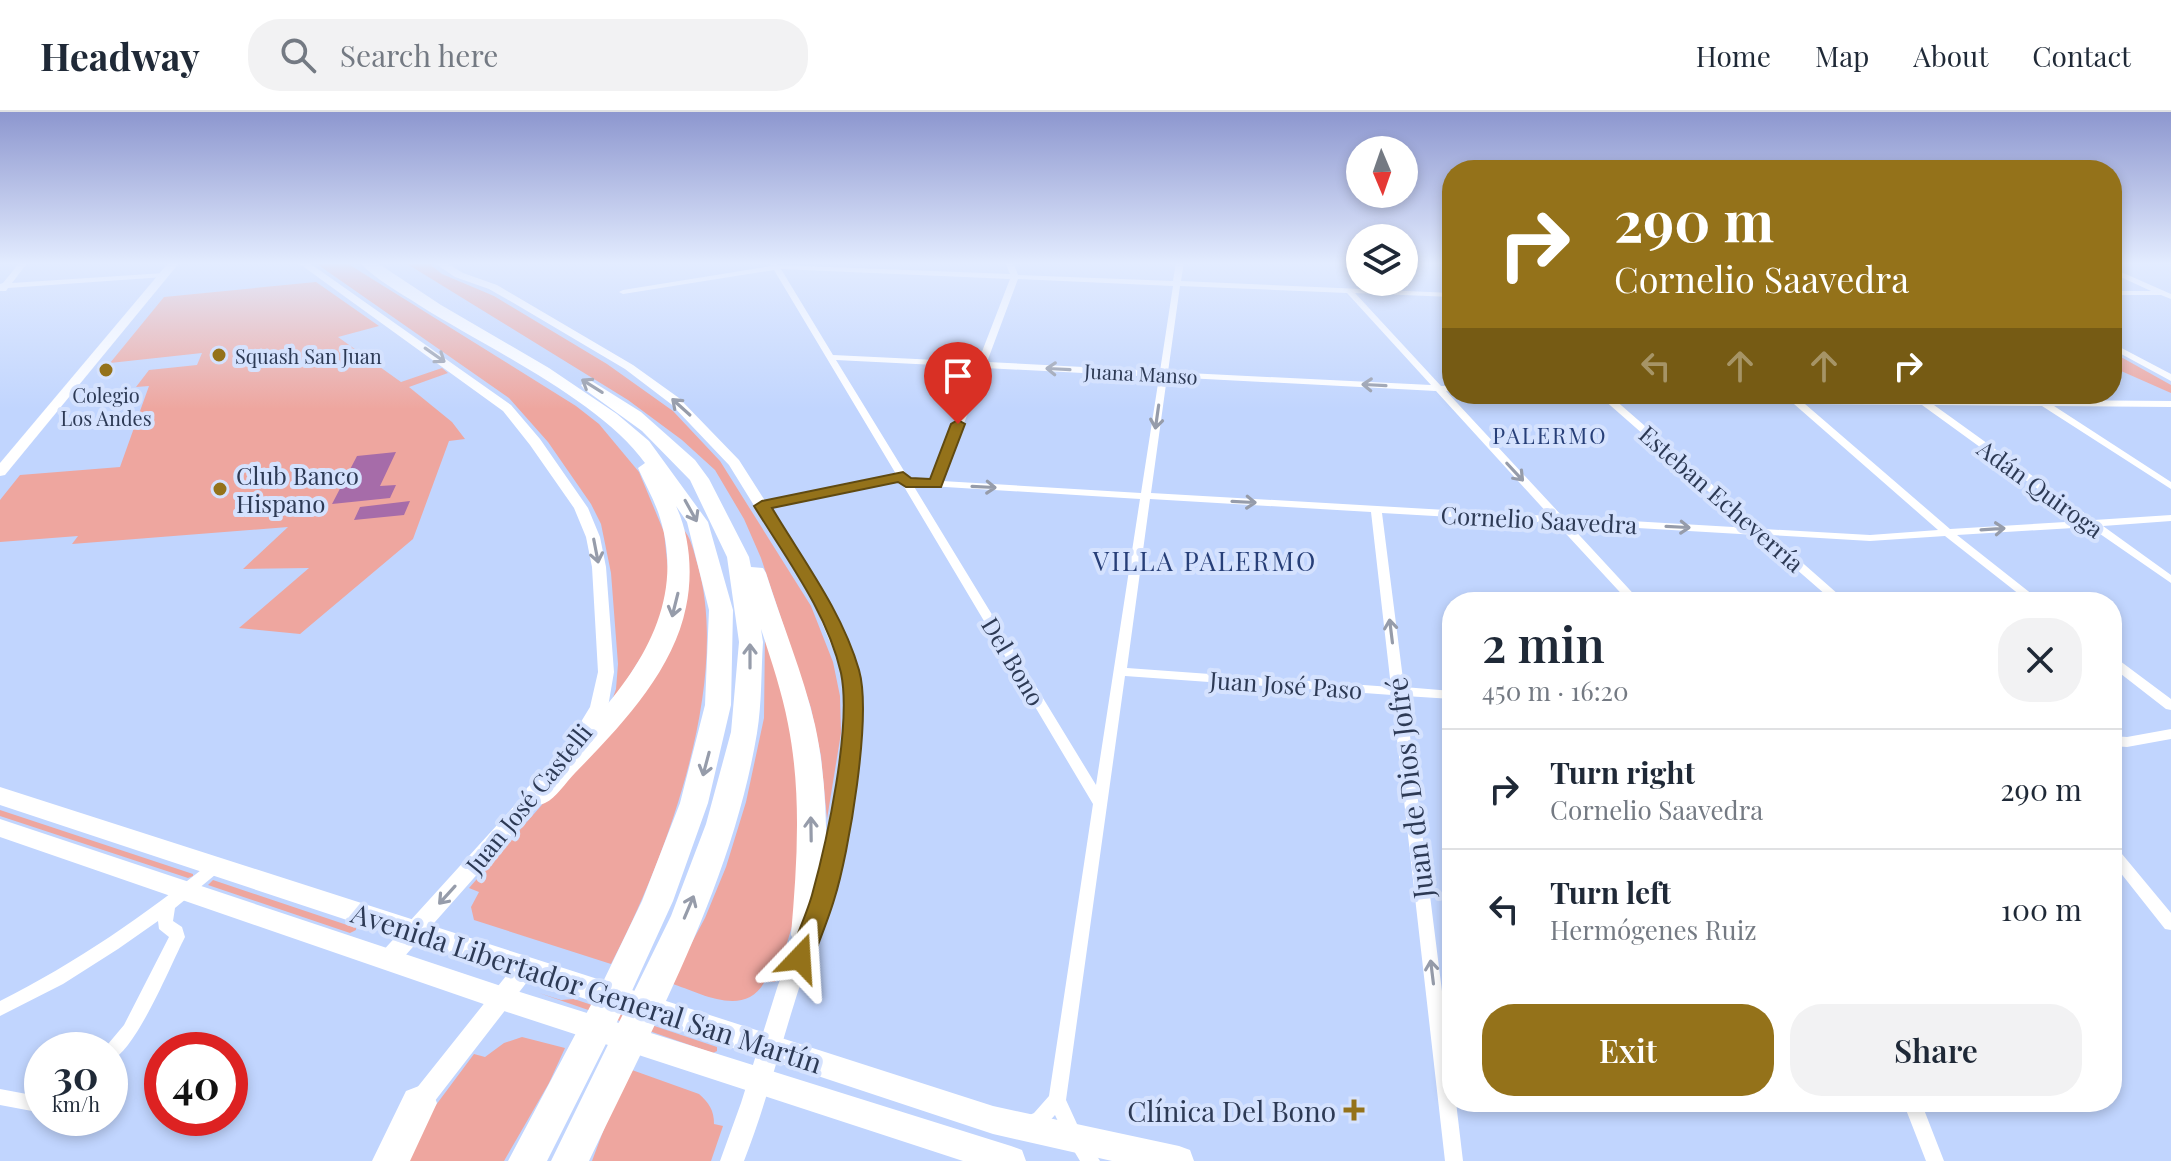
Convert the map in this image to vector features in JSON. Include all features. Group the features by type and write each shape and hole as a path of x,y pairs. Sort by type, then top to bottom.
{"highway":[{"path":"455,311 623,429 649,452 672,479 696,520 716,577 723,643 715,725 693,808 670,873 527,1161"},
{"path":"464,311 621,405 672,447 704,486 727,528 744,588 751,651 747,711 725,813 658,978 570,1161"},
{"path":"537,795 607,723 637,686 664,638 678,595 680,561 676,534 657,484 623,429"},
{"path":"704,486 722,500 739,531 802,725 811,805 812,871 807,935"},
{"path":"391,1161 419,1103"}],"main road":[{"path":"0,472 134,311"},
{"name":"Avenida Libertador General San Martín","path":"0,796 1020,1127 1084,1151 1179,1161"},
{"name":"Avenida Libertador General San Martín","path":"0,828 177,899 388,960 1011,1161"}],"street":[{"name":"Juan José Castelli","path":"371,311 507,408 542,451 588,523 599,567 606,672 603,695 583,735 537,795 388,960"},
{"path":"534,311 657,387 692,417 726,454 762,506 830,618 850,671 853,692 851,751 823,898 807,935 769,1046 749,1121 732,1161"},
{"name":"Del Bono","path":"802,311 1100,803"},
{"path":"936,484 1002,311"},
{"path":"1020,1127 1040,1119 1057,1100 1173,311"},
{"path":"1367,311 1442,392"},
{"path":"2122,351 2171,378"},
{"name":"Juana Manso","path":"830,357 1442,388"},
{"path":"1453,404 1626,592"},
{"name":"Esteban Echeverría","path":"1614,404 1830,592"},
{"path":"1800,404 1947,532 2023,592"},
{"name":"Adán Quiroga","path":"1928,404 2171,580"},
{"path":"2046,404 2171,486"},
{"path":"2122,404 2171,404"},
{"name":"Cornelio Saavedra","path":"762,506 904,479 936,484 1870,538 2171,518"},
{"name":"Juan de Dios Jofré","path":"1376,509 1442,1060"},
{"path":"2122,669 2171,706"},
{"name":"Juan José Paso","path":"1120,672 1442,694"},
{"path":"2122,742 2171,734"},
{"path":"2122,864 2171,924"},
{"path":"0,1009 34,993 177,899 216,866"},
{"path":"128,1032 177,937 176,932 165,924 177,899"},
{"path":"371,1161 526,967"},
{"path":"0,1097 24,1102"},
{"path":"1057,1100 1084,1151"},
{"name":"Juan de Dios Jofré","path":"1448,1112 1454,1161"},
{"path":"1916,1112 1935,1161"}],"shaded area":[{"name":"Club Banco Hispano","path":"153,311 357,311 379,326 338,337 401,382 442,368 448,373 409,387 452,422 465,439 449,441 413,539 300,634 239,628 309,568 243,569 288,527 72,544 78,536 0,542 0,500 20,475 120,467 149,386 136,387 149,370 197,365 202,353 110,363"},
{"path":"384,311 424,311 576,406 599,424 639,472 664,532 669,579 657,632 610,706 616,689 618,664 611,573 601,524 591,504 548,442 509,398"},
{"path":"483,311 519,311 607,364 673,411 720,461 811,606 833,662 840,696 841,733 827,819 821,756 811,708 761,558 744,519 715,470 682,440 628,400"},
{"path":"2122,358 2171,385 2171,393 2122,371"},
{"path":"396,452 380,486 396,485 390,498 332,504 357,456"},
{"path":"410,501 404,515 354,520 360,507"},
{"path":"682,528 690,540 698,566 706,613 706,663 699,716 688,770 671,823 632,922 611,964 474,920 471,907 479,892 469,888 625,710 652,671"},
{"path":"765,633 799,747 798,907 775,982 765,981 746,999 722,1000 670,983 705,918 726,867 746,802 764,718"},
{"path":"0,810 193,876 188,878 0,816"},
{"path":"213,880 356,930 350,933 208,885"},
{"path":"539,993 561,1000 574,999 717,1047 717,1051 713,1053"},
{"path":"522,1037 565,1048 549,1083 504,1161 399,1161 474,1054 485,1057 504,1043"},
{"path":"632,1070 699,1094 706,1101 714,1124 723,1126 711,1161 592,1161 611,1110"}],"place":[{"name":"Squash San Juan","path":"219,355"},
{"name":"Colegio Los Andes","path":"106,370"},
{"name":"Club Banco Hispano","path":"220,489"},
{"name":"Clínica Del Bono","path":"1354,1110"}],"district":[{"name":"PALERMO","path":"1550,435"},
{"name":"VILLA PALERMO","path":"1205,560"}],"route":[{"path":"800,958 823,898 834,849 851,751 853,692 850,671 830,618 762,506 903,476 906,482 936,484 958,424"}]}
